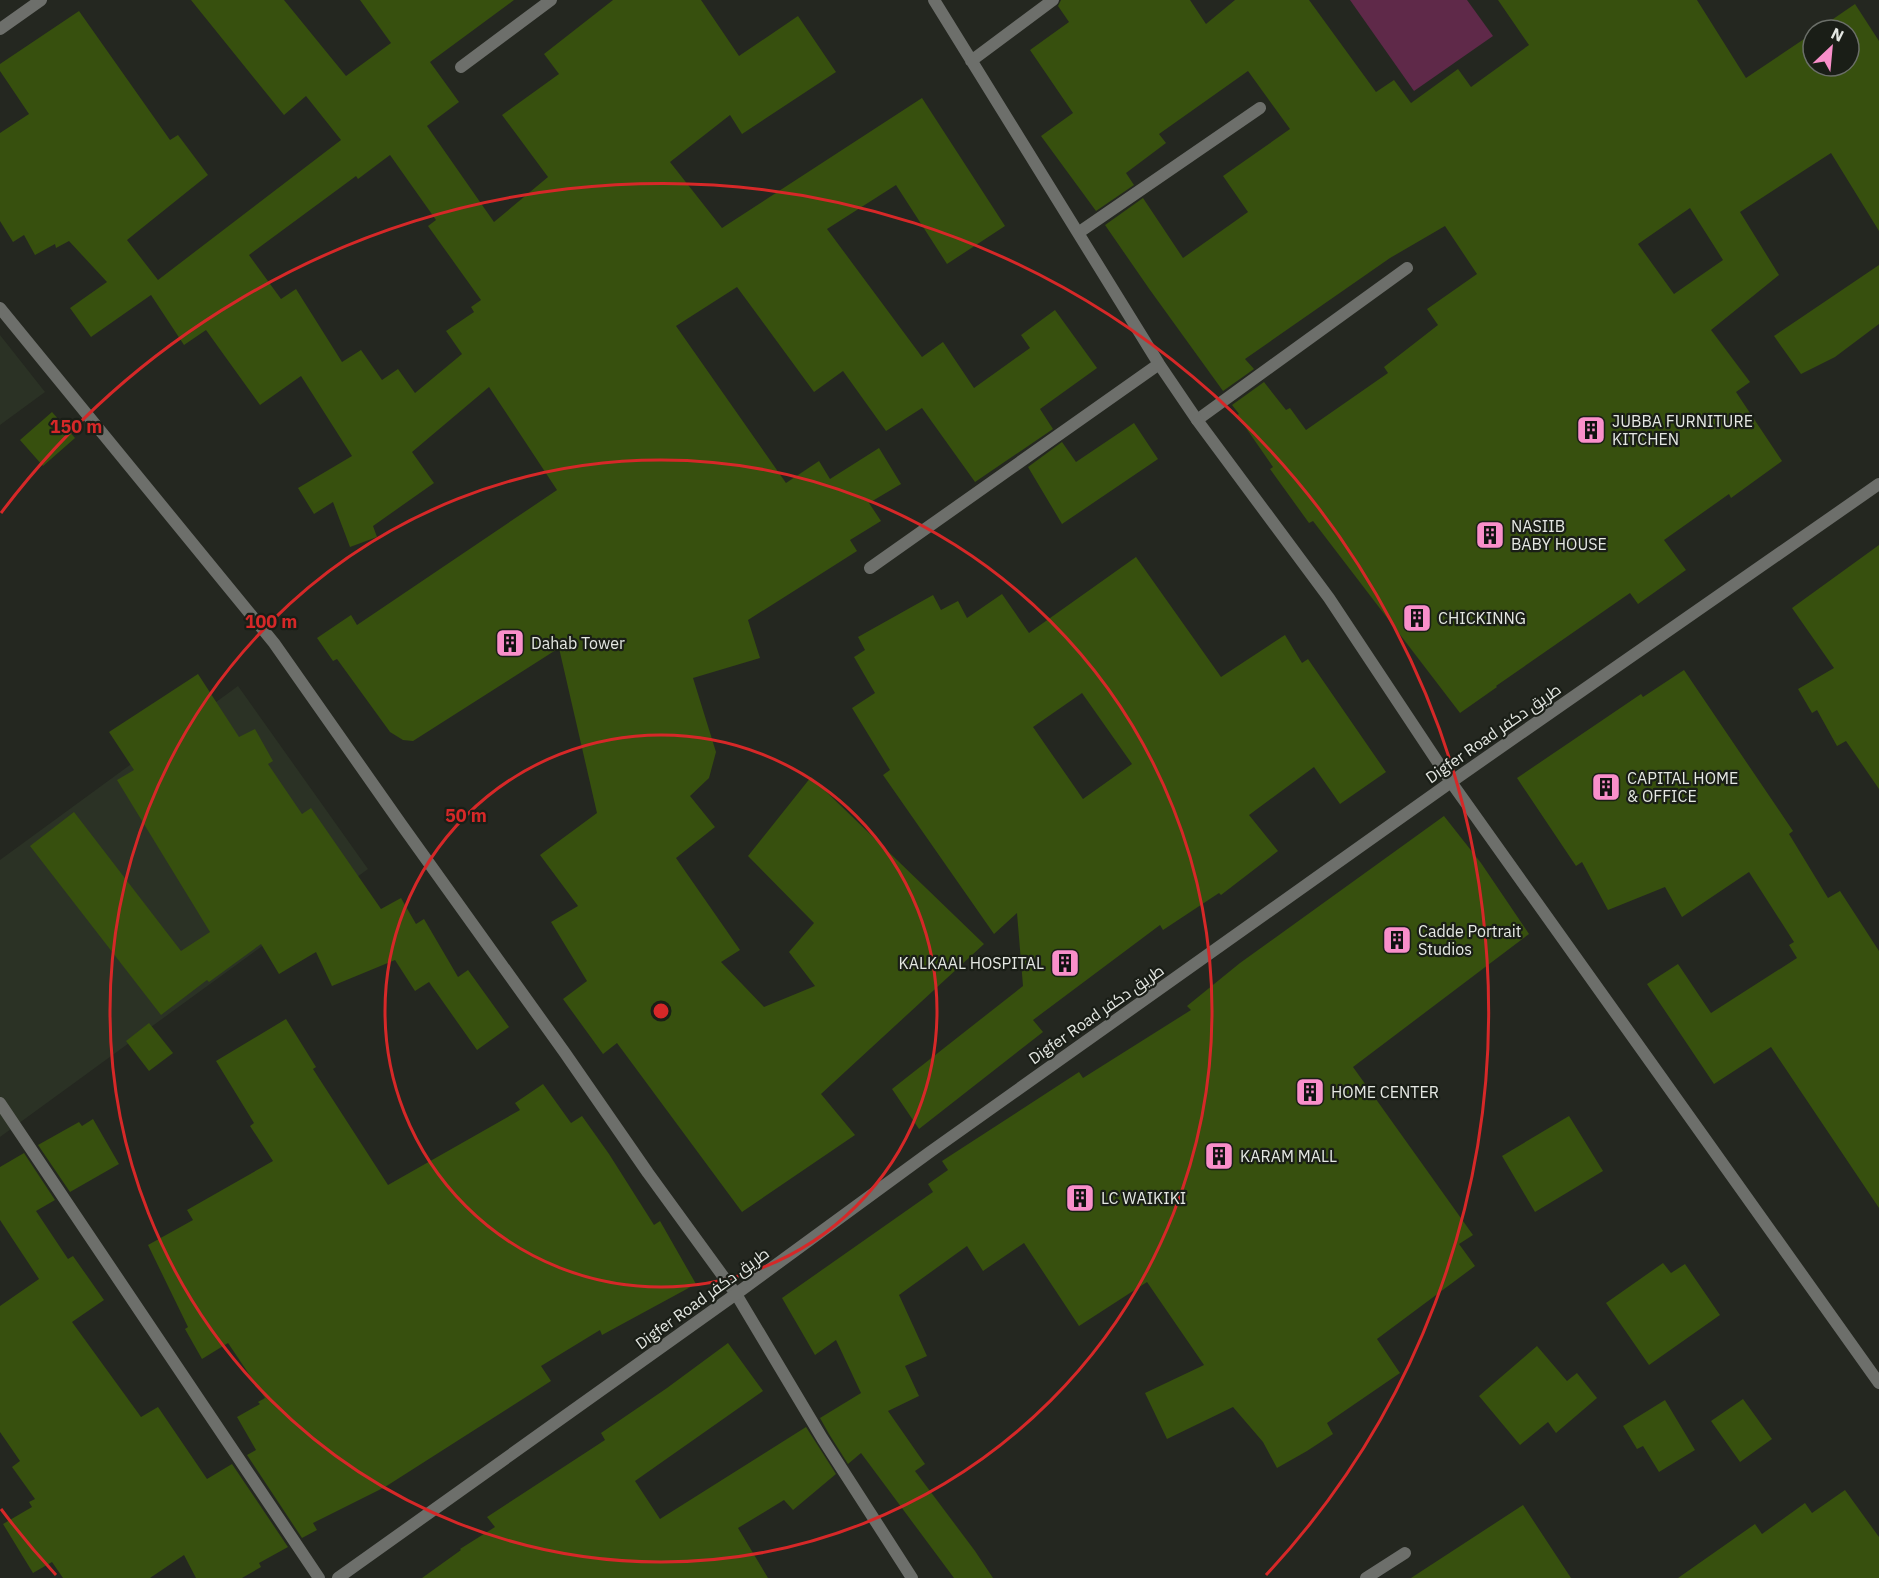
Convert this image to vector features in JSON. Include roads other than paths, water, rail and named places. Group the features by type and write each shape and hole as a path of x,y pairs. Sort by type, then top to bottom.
{"street":[{"path":"0,29 41,0"},
{"path":"461,67 551,0"},
{"path":"934,0 1159,364 1197,420 1329,598 1451,782 1879,1383"},
{"path":"971,61 1053,0"},
{"path":"1078,233 1260,108"},
{"path":"1197,420 1407,267"},
{"path":"0,308 274,643 736,1294 822,1438 912,1578"},
{"path":"870,568 1159,364"},
{"name":"Digfer Road طريق دكفر","path":"338,1578 736,1294 930,1152 1451,782 1879,484"},
{"path":"0,1104 319,1578"},
{"path":"1366,1578 1405,1553"}],"place":[{"name":"JUBBA FURNITURE KITCHEN","path":"1591,430"},
{"name":"NASIIB BABY HOUSE","path":"1490,535"},
{"name":"CHICKINNG","path":"1417,618"},
{"name":"Dahab Tower","path":"510,643"},
{"name":"CAPITAL HOME & OFFICE","path":"1606,787"},
{"name":"Cadde Portrait Studios","path":"1397,940"},
{"name":"KALKAAL HOSPITAL","path":"1065,963"},
{"name":"HOME CENTER","path":"1310,1092"},
{"name":"KARAM MALL","path":"1219,1156"},
{"name":"LC WAIKIKI","path":"1080,1198"}]}
